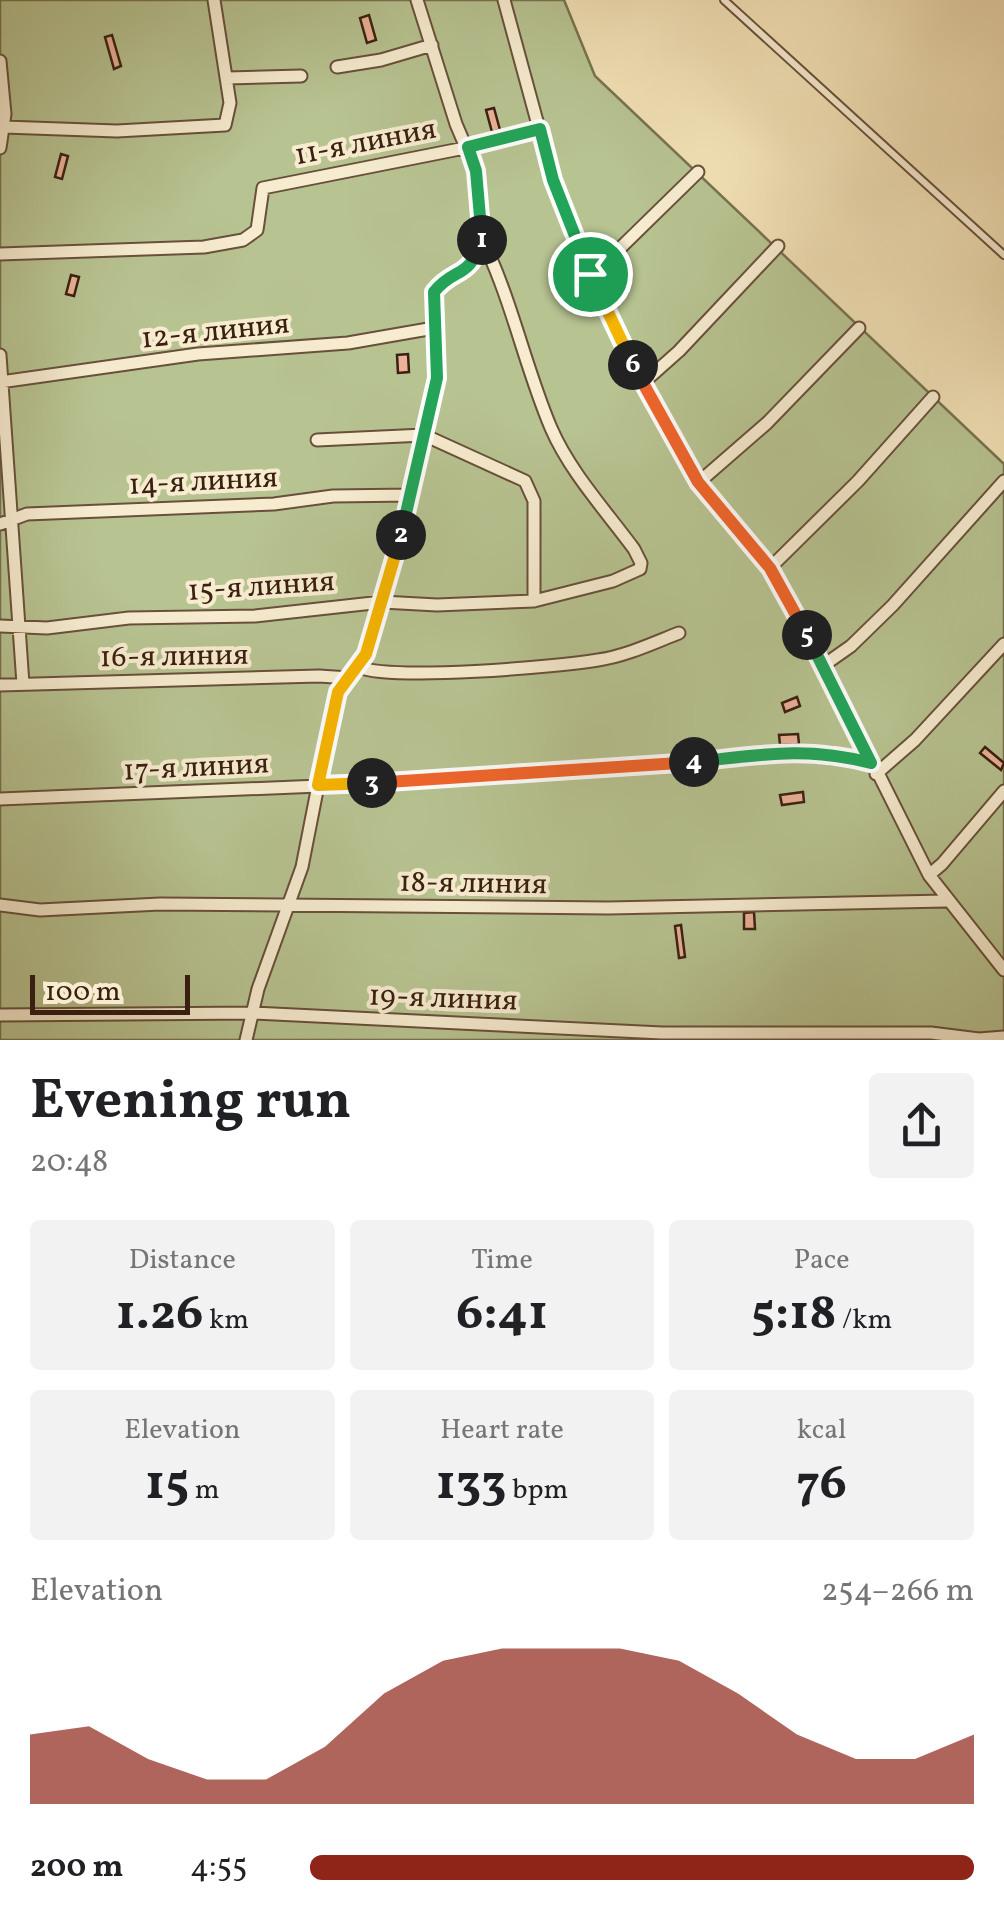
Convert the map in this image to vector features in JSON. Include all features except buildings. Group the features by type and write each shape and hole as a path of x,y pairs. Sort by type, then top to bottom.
{"street":[{"path":"4,127 117,131 225,125 230,113 228,78 214,0"},
{"path":"246,1040 302,867 334,704 358,667 382,602 410,495 437,378 434,292 445,280 469,267 482,240 476,171 456,124 417,0"},
{"path":"504,0 553,180 590,274 642,383 698,482 770,568 929,875 946,901 1003,965"},
{"path":"337,67 381,60 432,45"},
{"path":"0,62 4,127 0,148"},
{"path":"228,78 300,76"},
{"name":"11-я линия","path":"0,254 232,243 257,230 261,223 263,188 540,129"},
{"path":"590,274 698,172"},
{"name":"15-я линия","path":"0,626 47,628 129,618 255,616 382,602 437,605 534,601 613,581 640,569 642,564 634,550 552,431 521,337 482,240"},
{"path":"642,383 679,351 778,246"},
{"name":"12-я линия","path":"0,382 170,358 348,343 434,328"},
{"path":"698,482 768,422 859,328"},
{"path":"0,355 23,684"},
{"path":"770,568 858,481 934,397"},
{"path":"317,440 424,435 526,481 534,501 534,601"},
{"path":"824,666 851,646 893,604 1004,481"},
{"name":"14-я линия","path":"0,524 27,514 410,495"},
{"path":"358,667 416,672 555,665 600,660 679,634"},
{"path":"874,769 915,740 1004,644"},
{"name":"16-я линия","path":"0,685 348,678"},
{"name":"17-я линия","path":"0,800 638,766 785,752 832,753 874,769"},
{"path":"929,875 1004,792"},
{"name":"18-я линия","path":"0,905 40,910 160,904 609,908 946,901"},
{"name":"19-я линия","path":"0,1015 252,1013 662,1033 930,1033 980,1039 1004,1036"}],"lane":[{"path":"724,0 1004,255"}],"green space":[{"path":"0,0 564,0 595,76 1004,464 1004,1040 0,1040"}],"route":[{"path":"540,129 553,180 590,274 628,356 678,448 698,482 770,568 871,763 832,753 785,752 694,762 318,785 338,692 366,654 402,534 437,378 434,292 445,280 469,267 482,240 476,171 468,147 540,129"}]}
